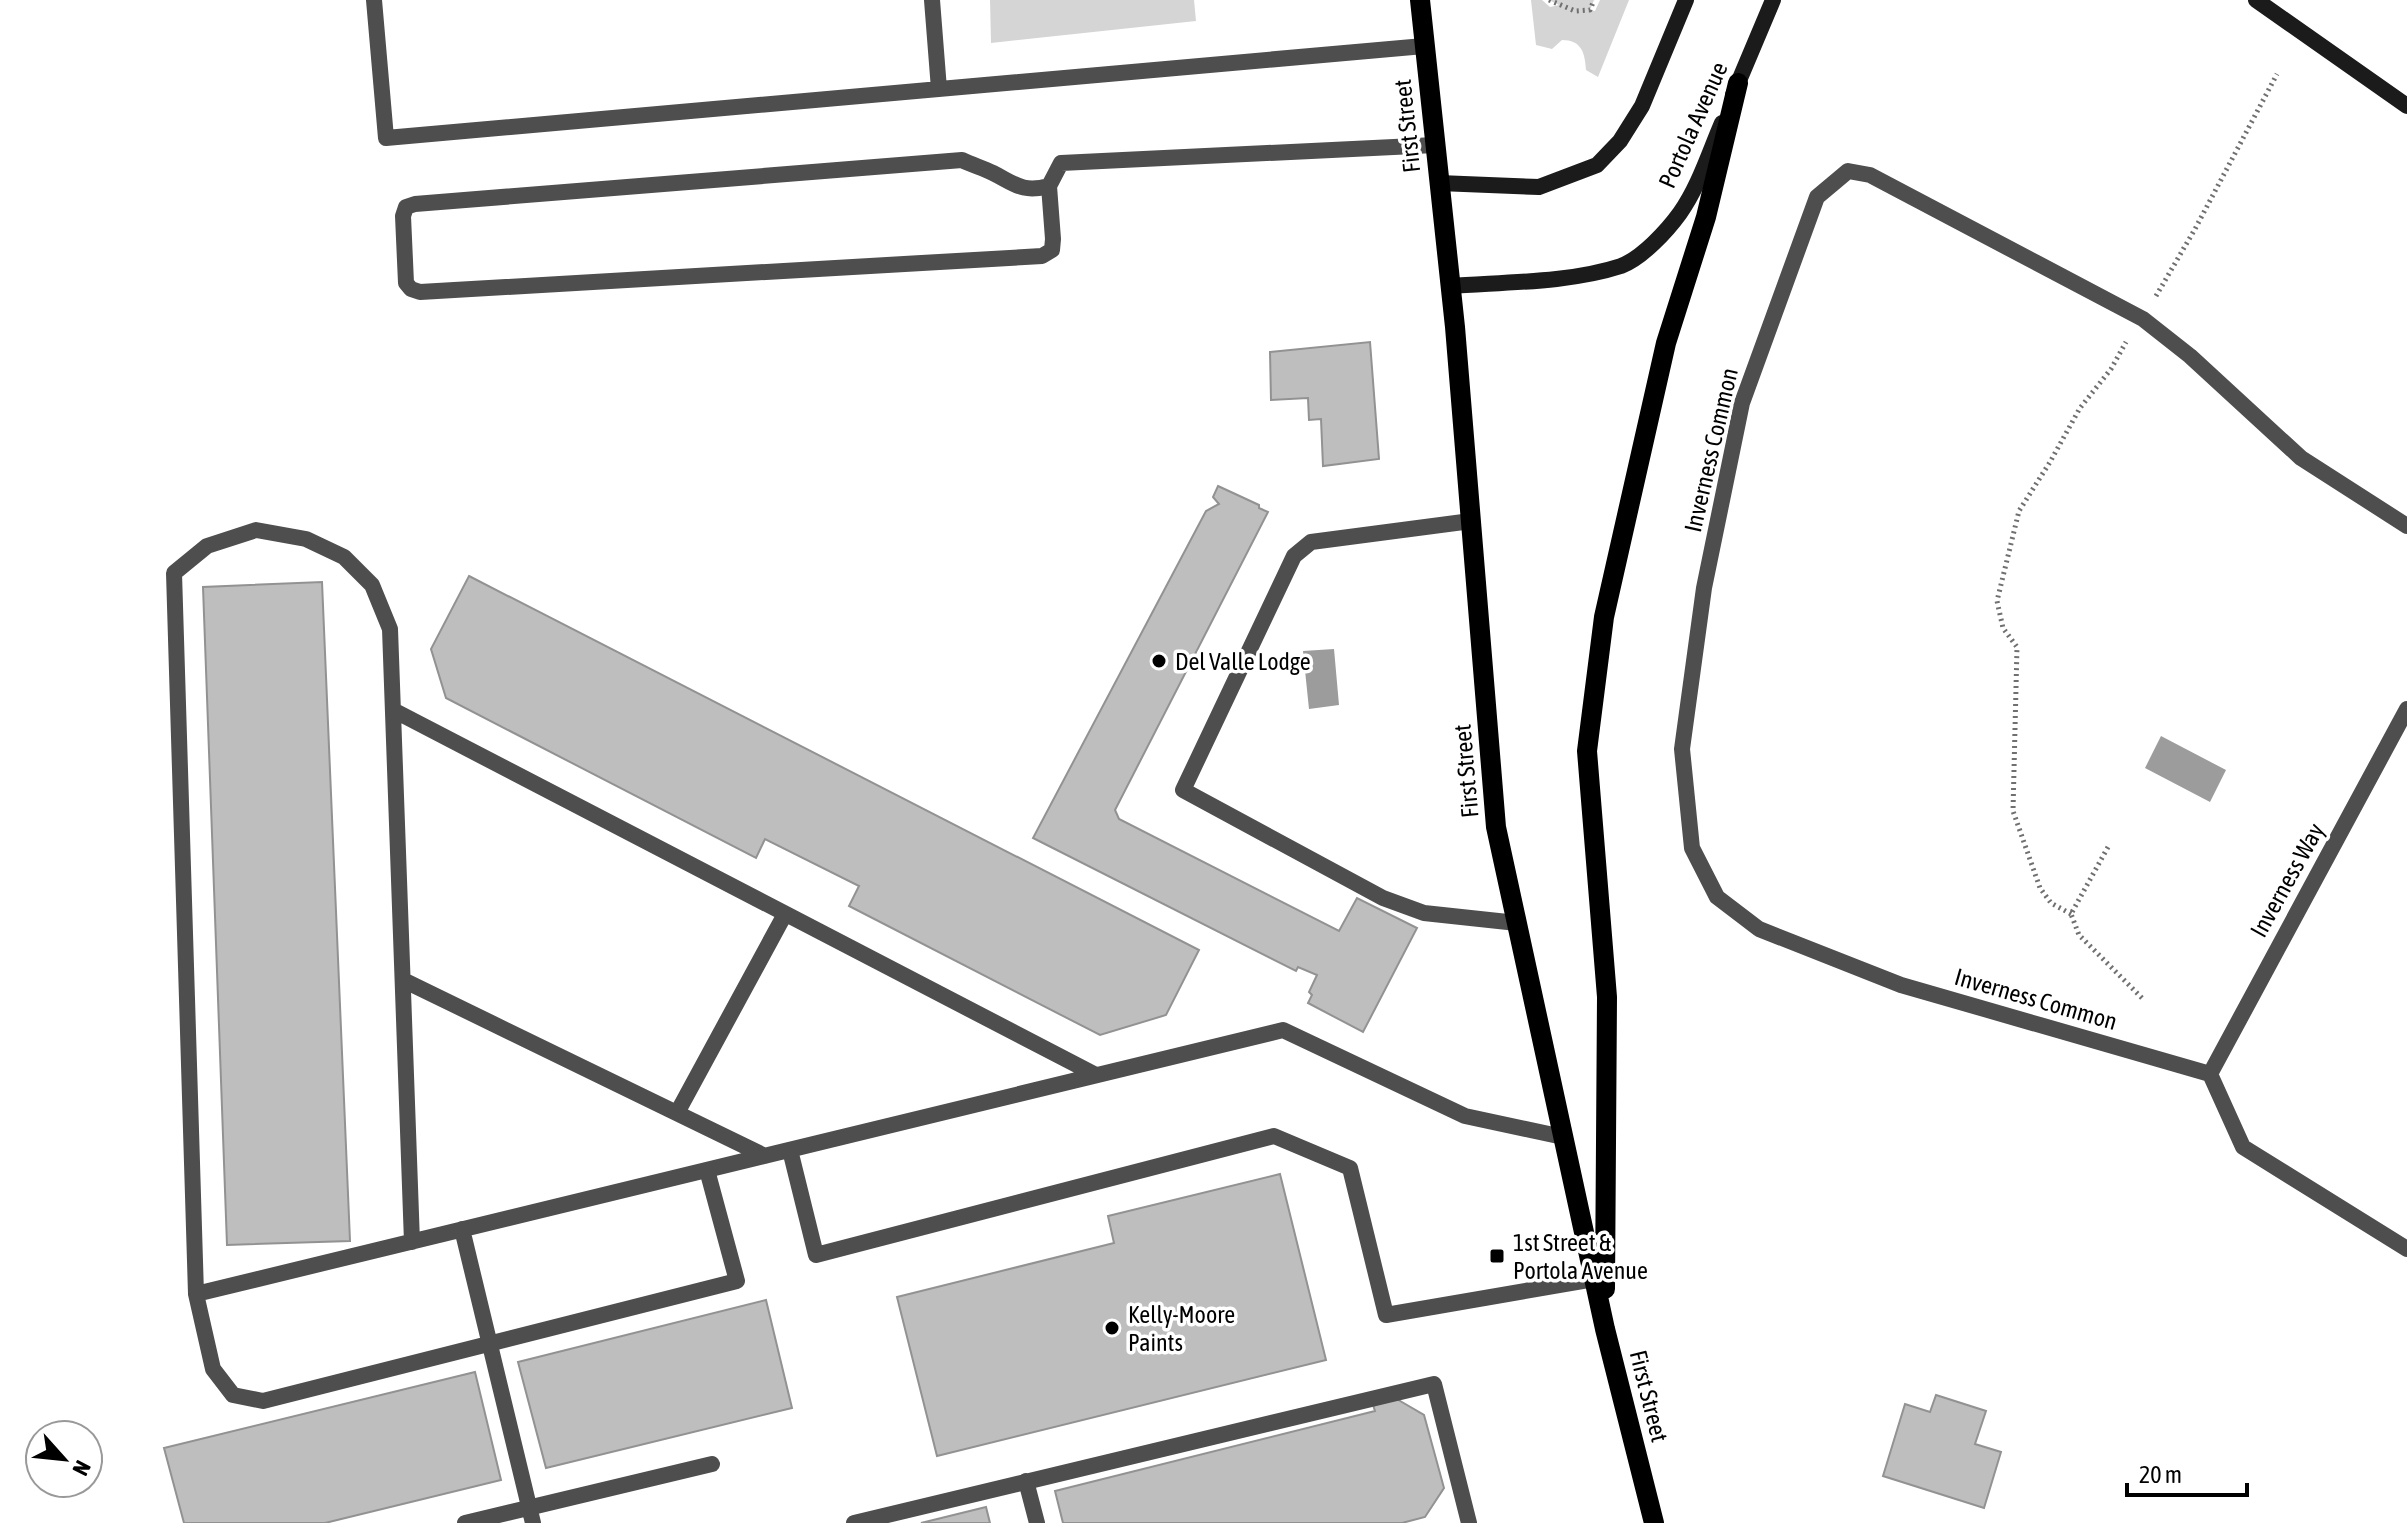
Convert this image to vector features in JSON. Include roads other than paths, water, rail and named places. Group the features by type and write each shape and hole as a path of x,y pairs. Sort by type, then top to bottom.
{"main road":[{"name":"First Street","path":"1420,0 1450,286 1496,827 1605,1329 1654,1523"},
{"path":"1439,183 1539,187 1597,165 1620,141 1642,106 1686,0"},
{"name":"Portola Avenue","path":"1450,286 1550,279 1624,265 1654,243 1681,212 1702,172 1773,0"},
{"path":"2256,0 2407,106"},
{"path":"1605,1329 1607,997 1587,751 1604,617 1659,373 1706,217 1738,83"}],"street":[{"path":"374,0 386,138 1424,46"},
{"path":"932,0 939,89"},
{"path":"1049,186 1034,190 1019,188 962,160 415,204 406,207 403,216 406,283 420,292 1042,256 1052,250 1049,186 1061,163 1435,145"},
{"name":"Inverness Common","path":"2210,1074 1901,985 1759,929 1717,897 1692,848 1682,749 1704,588 1742,403 1817,197 1848,171 1870,175 2143,319 2190,356 2301,458 2407,526"},
{"path":"1471,521 1311,542 1294,556 1183,790 1383,898 1424,913 1517,923"},
{"path":"412,1242 390,629 372,585 344,557 306,539 256,530 207,546 174,573 196,1294 213,1369 233,1395 263,1401 737,1281 707,1170"},
{"name":"Inverness Way","path":"2210,1074 2407,709"},
{"path":"393,710 1096,1075"},
{"path":"677,1113 785,914"},
{"path":"403,980 765,1156"},
{"path":"196,1294 1283,1030 1465,1116 1563,1137"},
{"path":"2210,1074 2243,1147 2407,1249"},
{"path":"790,1150 816,1255 1274,1136 1350,1168 1386,1315 1594,1279"},
{"path":"462,1229 532,1515"},
{"path":"854,1523 1434,1384 1469,1523"},
{"path":"465,1523 532,1515 712,1464"},
{"path":"1026,1481 1037,1523"}],"place":[{"name":"Del Valle Lodge","path":"1159,661"},
{"name":"1st Street & Portola Avenue","path":"1497,1256"},
{"name":"Kelly-Moore Paints","path":"1112,1328"}]}
